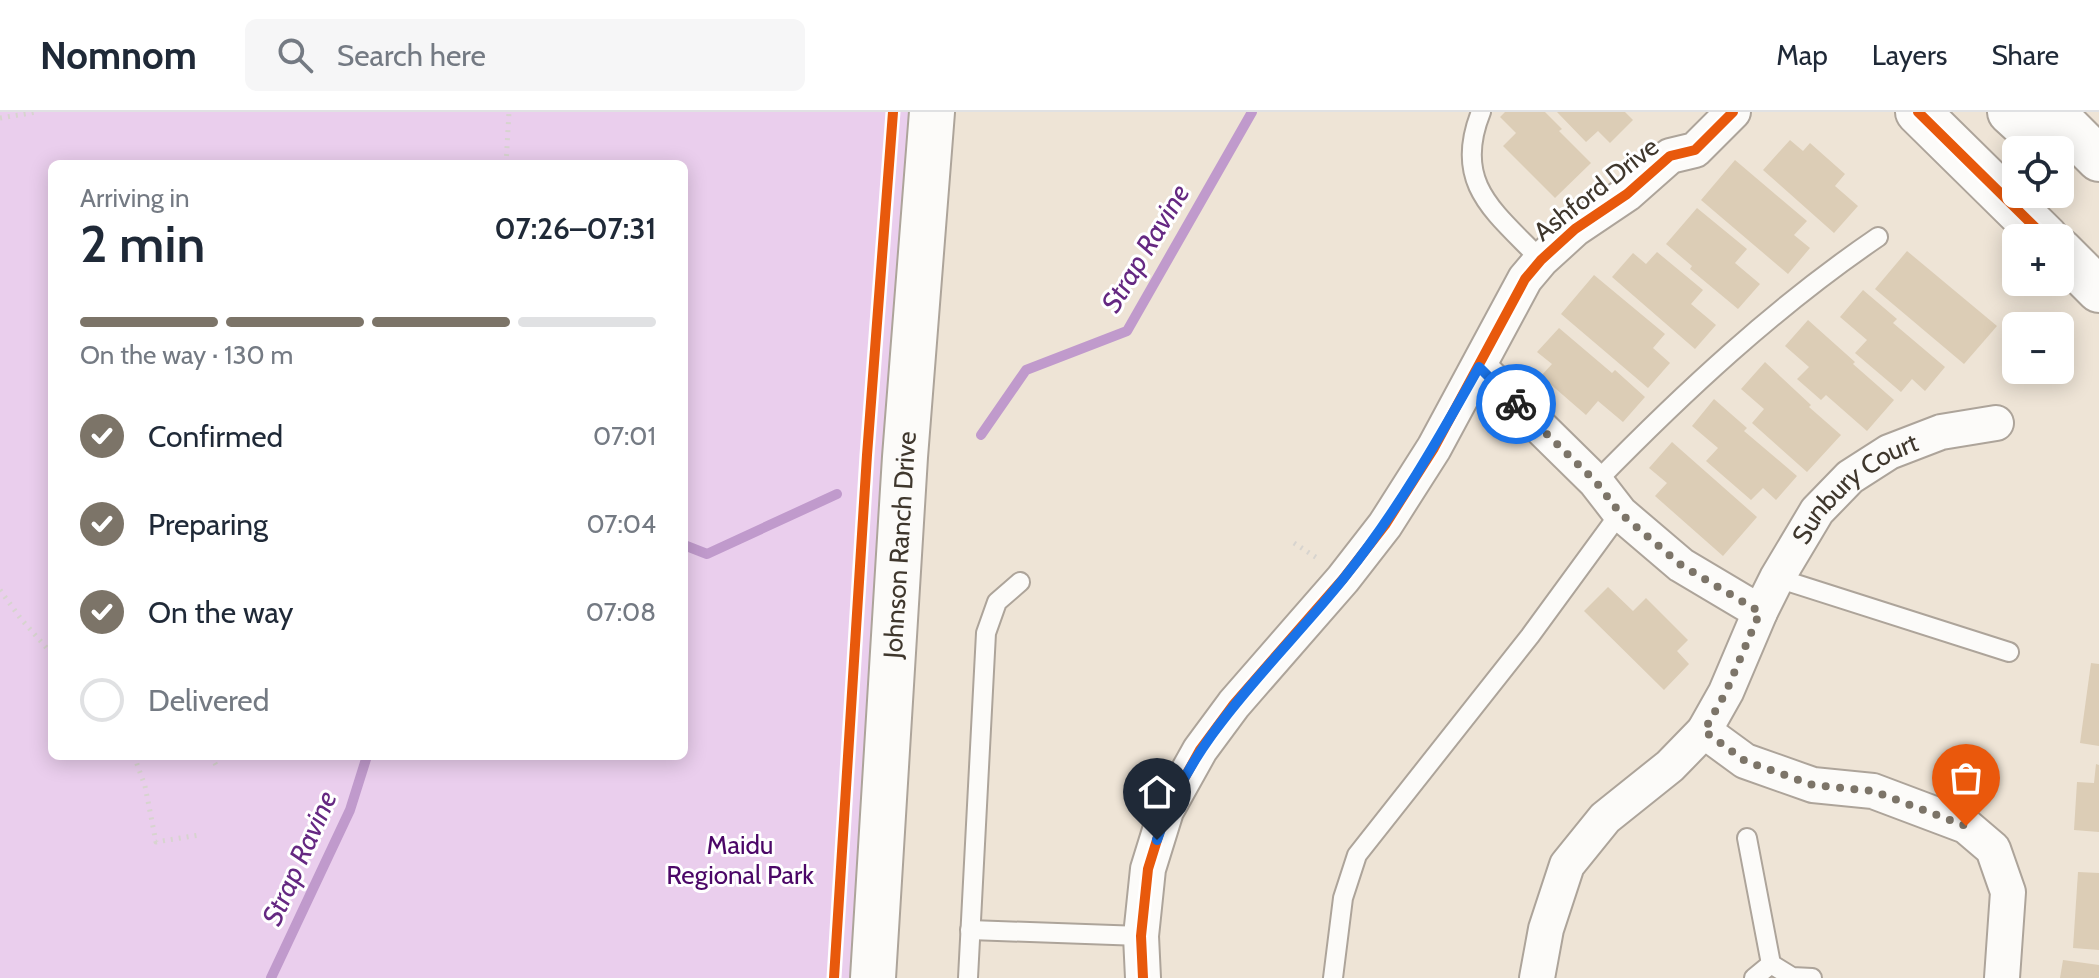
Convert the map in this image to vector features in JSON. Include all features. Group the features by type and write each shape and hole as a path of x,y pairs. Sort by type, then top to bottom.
{"street":[{"name":"Johnson Ranch Drive","path":"873,978 905,457 932,112"},
{"name":"Ashford Drive","path":"1670,156 1676,136 1700,112"},
{"name":"Ashford Drive","path":"1143,978 1141,936 1148,869 1166,811 1200,750 1234,704 1343,579 1385,525 1434,448 1525,279 1575,229 1627,194 1670,156 1695,150 1733,112"},
{"path":"1918,112 2032,224"},
{"path":"2010,112 2036,136"},
{"path":"2052,112 2099,159"},
{"path":"2074,158 2099,170"},
{"path":"2074,265 2099,290"},
{"path":"1479,367 1596,482 1620,513 1681,565 1760,612"},
{"name":"Sunbury Court","path":"1537,978 1546,929 1567,865 1605,818 1670,766 1704,731 1726,692 1777,578 1817,511 1850,477 1889,452 1941,432 1996,423"},
{"path":"1704,731 1745,761 1813,785 1873,791 1966,826 1993,849 2008,892 2002,978"}],"lane":[{"path":"1481,112 1471,154 1475,179 1489,205 1541,260"},
{"path":"1596,482 1736,347 1842,261 1878,237"},
{"path":"1333,978 1343,898 1357,855 1530,636 1620,513"},
{"path":"1777,578 2009,652"},
{"path":"968,978 986,633 997,602 1020,582"},
{"path":"1747,838 1771,964 1792,977 1812,978"},
{"path":"970,930 1141,936"},
{"path":"1754,978 1771,964"}],"path":[{"path":"0,118 37,112"},
{"path":"506,160 509,112"},
{"path":"0,590 48,649"},
{"path":"135,760 145,786 156,842 199,835"},
{"path":"213,760 217,767"}],"green space":[{"name":"Maidu Regional Park","path":"0,112 912,112 851,978 0,978"}],"building":[{"path":"1505,112 1545,112 1591,163 1555,198 1503,146 1516,133 1500,117"},
{"path":"1557,112 1625,112 1633,120 1610,143 1598,131 1586,142"},
{"path":"1790,140 1803,151 1810,143 1845,174 1835,186 1858,206 1834,233 1763,170"},
{"path":"1735,160 1807,221 1794,235 1810,248 1788,274 1701,200"},
{"path":"1697,208 1747,249 1735,263 1760,284 1738,309 1690,269 1692,266 1666,244"},
{"path":"1907,251 1997,326 1964,364 1875,289"},
{"path":"1657,252 1703,290 1691,304 1716,325 1695,349 1612,277 1633,253 1646,264"},
{"path":"1594,275 1665,334 1653,348 1670,363 1648,388 1561,314"},
{"path":"1863,290 1897,319 1893,323 1945,367 1925,391 1912,379 1901,392 1855,353 1867,340 1840,317"},
{"path":"1808,320 1894,400 1867,431 1826,395 1821,400 1797,379 1809,367 1785,346"},
{"path":"1559,328 1645,397 1623,422 1598,401 1586,415 1541,376 1552,364 1537,352"},
{"path":"1765,362 1841,435 1807,472 1752,423 1764,409 1741,389"},
{"path":"1714,399 1747,428 1744,431 1797,476 1776,500 1763,488 1751,500 1706,461 1718,448 1692,426"},
{"path":"1672,442 1757,517 1723,556 1655,496 1667,483 1649,468"},
{"path":"1608,587 1633,611 1646,598 1688,640 1677,651 1689,664 1664,690 1584,611"},
{"path":"2091,663 2099,664 2099,746 2080,743"},
{"path":"2096,764 2099,765 2099,832 2074,830 2077,782 2094,783"},
{"path":"2078,872 2099,873 2099,950 2073,948"},
{"path":"2063,960 2099,965 2099,978 2060,978"}],"waterway":[{"name":"Strap Ravine","path":"981,435 1026,370 1127,331 1252,112"},
{"name":"Strap Ravine","path":"688,547 707,554 837,494"},
{"name":"Strap Ravine","path":"271,978 350,810 366,760"}],"cycle path":[{"path":"834,978 867,455 893,112"},
{"path":"1143,978 1141,936 1148,869 1166,811 1200,750 1234,704 1343,579 1385,525 1434,448 1525,279 1575,229 1627,194 1670,156 1695,150 1733,112"},
{"path":"1918,112 2032,224"}],"way so far":[{"path":"1516,404 1596,482 1620,513 1681,565 1760,612 1726,692 1704,731 1745,761 1813,785 1873,791 1966,826"}],"route":[{"path":"1157,840 1166,811 1200,750 1234,704 1343,579 1385,525 1434,448 1479,367 1516,404"}]}
